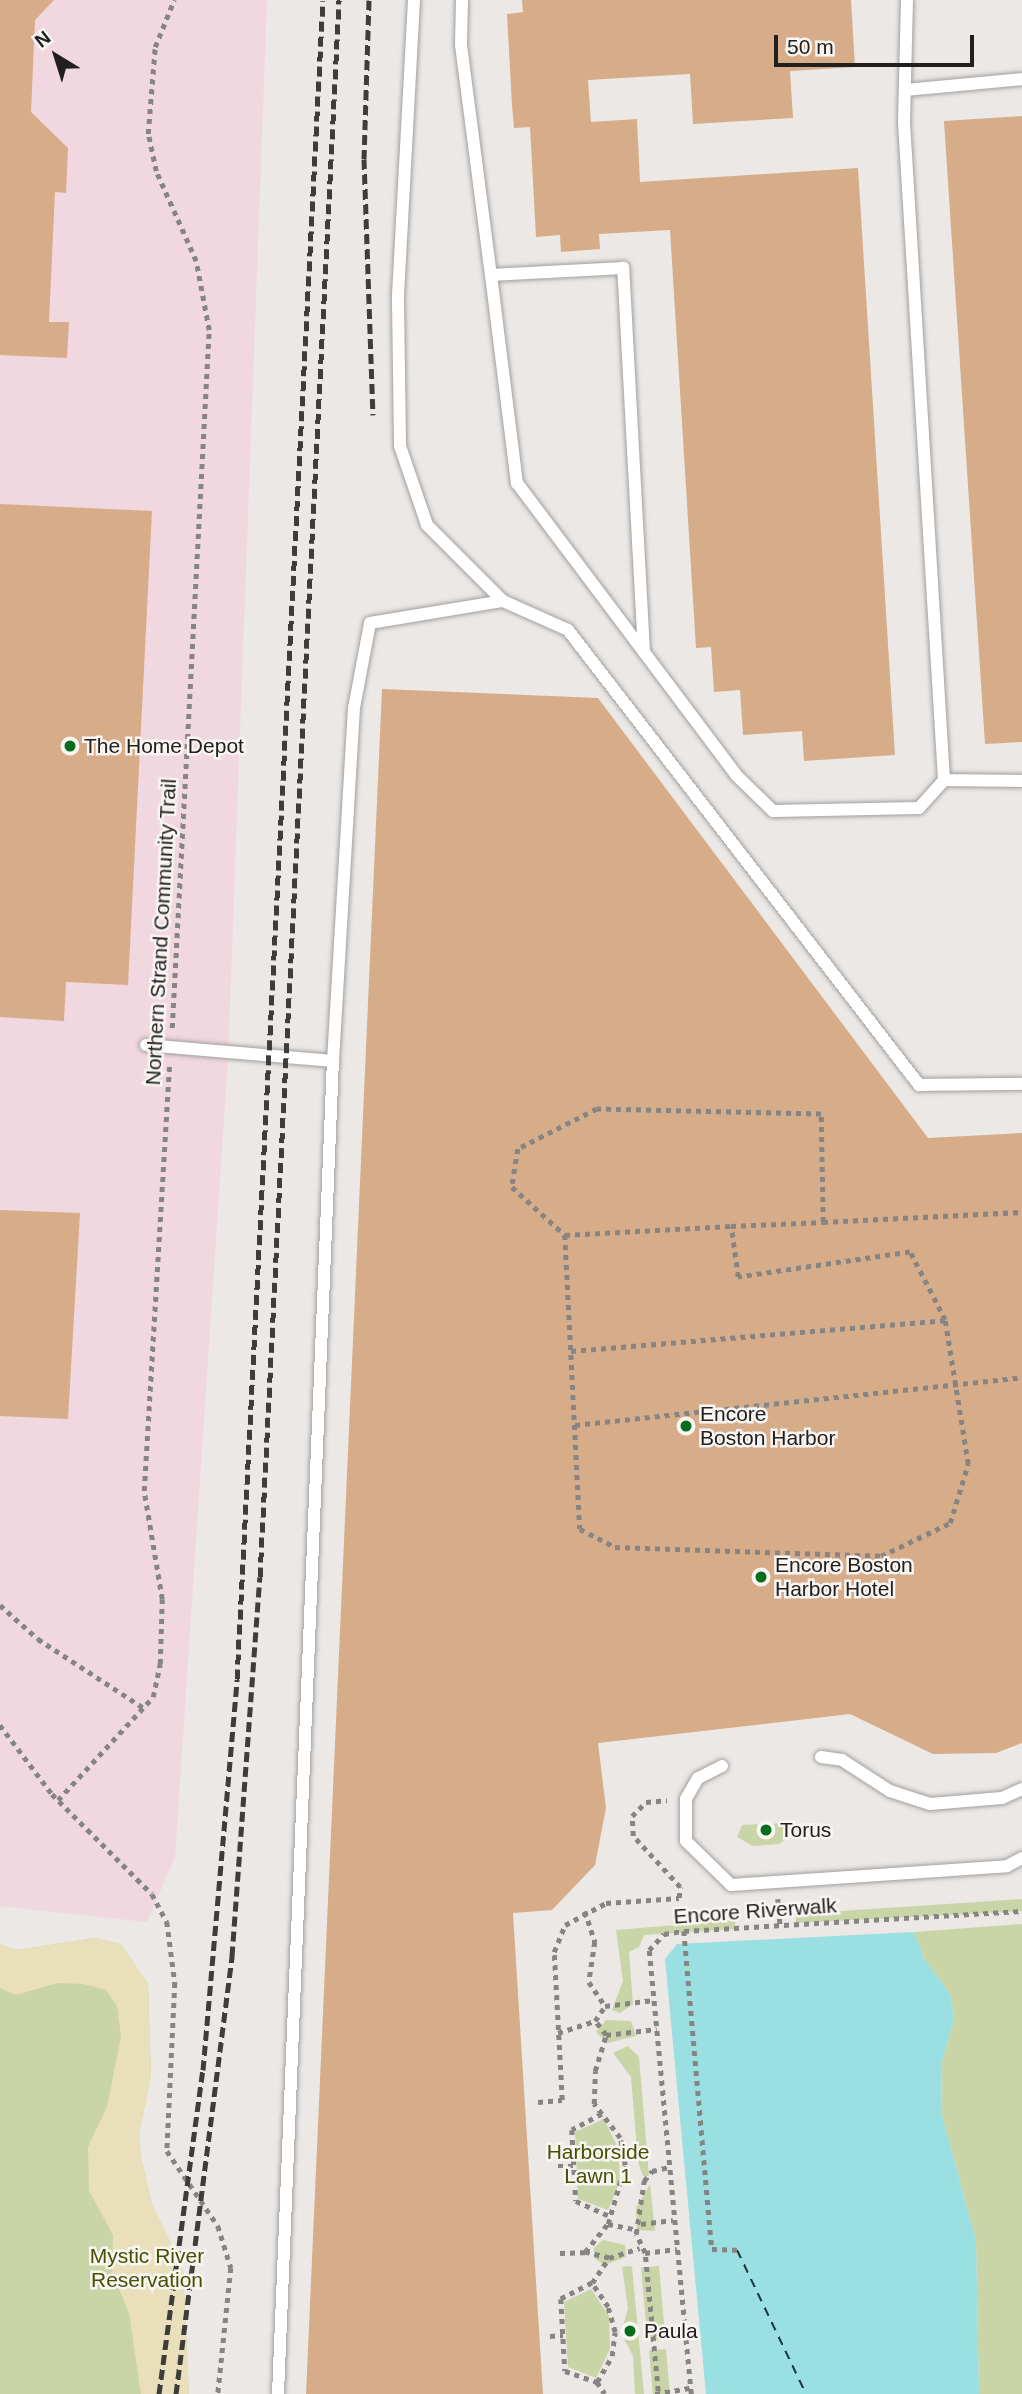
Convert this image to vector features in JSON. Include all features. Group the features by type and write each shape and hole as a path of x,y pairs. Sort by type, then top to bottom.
{"lane":[{"path":"414,0 398,300 400,446 427,526 503,601 568,631 919,1085 1022,1084"},
{"path":"462,0 461,44 517,483 736,775 773,811 919,808 944,780 906,90 906,0"},
{"path":"906,90 1022,79"},
{"path":"491,275 623,268 644,652"},
{"path":"278,2394 333,1060 354,708 370,623 503,601"},
{"path":"944,780 1022,781"},
{"path":"146,1045 333,1060"},
{"path":"821,1757 842,1760 890,1791 930,1804 1002,1798 1022,1789"},
{"path":"722,1766 698,1778 686,1799 686,1841 731,1885 1007,1866 1022,1858"}],"path":[{"name":"Northern Strand Community Trail","path":"58,1800 144,1708 156,1690 164,1618 144,1491 209,330 197,261 156,170 148,134 157,34 174,0"},
{"path":"731,1226 738,1278 910,1252 945,1320 968,1464 950,1523 881,1556 615,1547 580,1529 565,1235 512,1187 518,1149 597,1109 821,1114 822,1222"},
{"path":"565,1235 1022,1212"},
{"path":"571,1351 945,1320"},
{"path":"575,1425 956,1387 1022,1377"},
{"path":"0,1605 38,1639 144,1708"},
{"path":"0,1725 58,1800 152,1894 171,1936 175,1983 165,2140 170,2158 218,2226 229,2255 218,2394"},
{"path":"538,2102 562,2100 554,1952 565,1925 584,1911 606,1903 679,1898 680,1886 633,1836 632,1816 646,1802 686,1799"},
{"path":"584,1911 595,1942 589,1982 606,2006"},
{"name":"Encore Riverwalk","path":"691,2391 649,1950 664,1934 684,1931 1022,1912"},
{"path":"684,1931 712,2249 737,2250"},
{"path":"558,2033 595,2021 606,2006 654,2000"},
{"path":"595,2021 606,2035"},
{"path":"606,2035 657,2029"},
{"path":"585,2252 608,2224 608,2215 621,2190 625,2165 620,2138 594,2104 595,2071 606,2035"},
{"path":"602,2114 572,2130 576,2201 608,2215"},
{"path":"558,2166 574,2166"},
{"path":"669,2166 652,2171 644,2181 641,2224 638,2230 639,2248 645,2253 654,2333 656,2393 691,2391"},
{"path":"641,2224 674,2220"},
{"path":"608,2224 638,2230"},
{"path":"560,2253 585,2252 609,2258 639,2248"},
{"path":"645,2253 677,2249"},
{"path":"605,2394 597,2382 565,2371 561,2299 592,2283 609,2258"},
{"path":"592,2283 608,2307 615,2332 612,2356 597,2382"},
{"path":"654,2333 684,2330"},
{"path":"550,2336 563,2335"}],"shaded area":[{"path":"0,0 267,0 228,1058 175,1857 147,1922 0,1906"}],"green space":[{"path":"787,1823 794,1833 779,1844 753,1846 737,1837 742,1825"},
{"path":"1022,1899 1022,1911 796,1923 796,1914"},
{"path":"736,1920 734,1929 644,1935 639,1947 629,1952 633,2004 620,2013 612,2010 623,1981 616,1930"},
{"path":"1022,1924 1022,2394 979,2394 976,2241 941,2112 942,2061 954,2018 950,1994 924,1958 914,1932"},
{"path":"95,1938 121,1944 148,1984 151,2075 139,2134 141,2157 152,2204 183,2269 189,2394 0,2394 0,1944 16,1950"},
{"path":"606,2020 631,2021 636,2036 607,2043 596,2032"},
{"path":"628,2046 639,2057 649,2176 643,2176 638,2162 631,2077 613,2053"},
{"name":"Harborside Lawn 1","path":"604,2119 618,2148 620,2181 608,2210 578,2199 575,2132"},
{"path":"650,2184 655,2231 637,2230 636,2208"},
{"path":"603,2240 625,2245 626,2257 604,2265 594,2258 594,2248"},
{"path":"659,2266 665,2339 647,2340 641,2268"},
{"path":"622,2267 632,2267 644,2394 635,2394 633,2356 621,2333 628,2308"},
{"path":"591,2289 609,2316 610,2349 596,2378 568,2367 564,2302"},
{"path":"666,2349 670,2394 653,2394 649,2350"}],"sand":[{"name":"Mystic River Reservation","path":"95,1938 121,1944 148,1984 151,2075 139,2134 141,2157 152,2204 183,2269 189,2394 141,2394 129,2313 112,2272 113,2235 89,2191 88,2147 107,2107 121,2036 117,2006 106,1990 83,1984 58,1983 15,1995 0,1988 0,1944 17,1950"}],"water":[{"path":"914,1932 924,1958 950,1994 954,2018 942,2061 941,2112 976,2241 979,2394 706,2394 665,1959 677,1944"}],"building":[{"path":"0,0 54,0 35,20 31,112 68,148 66,193 55,192 49,322 69,322 67,358 0,355"},
{"path":"522,0 851,0 855,67 790,71 793,118 693,124 690,74 588,80 591,122 637,119 640,182 858,168 895,755 804,761 802,731 743,735 740,690 714,692 711,647 696,648 670,230 599,234 600,249 561,252 560,235 536,237 530,127 514,128 512,106 507,14 523,12"},
{"path":"1022,116 1022,742 985,744 944,121"},
{"name":"The Home Depot","path":"0,504 152,511 128,985 66,982 64,1021 0,1017"},
{"name":"Encore Boston Harbor","path":"382,689 598,698 928,1138 1022,1133 1022,1743 996,1753 933,1754 850,1714 598,1743 606,1808 595,1865 552,1910 513,1913 543,2394 306,2394"},
{"path":"0,1210 80,1213 68,1419 0,1416"}],"ferry route":[{"path":"737,2250 806,2394"}],"railway":[{"path":"159,2394 203,2070 237,1679 323,0"},
{"path":"176,2394 232,1956 260,1577 339,0"},
{"path":"369,0 364,159 373,415"}],"place":[{"name":"The Home Depot","path":"70,746"},
{"name":"Encore Boston Harbor","path":"686,1426"},
{"name":"Encore Boston Harbor Hotel","path":"761,1577"},
{"name":"Torus","path":"766,1830"},
{"name":"Paula","path":"630,2331"}]}
